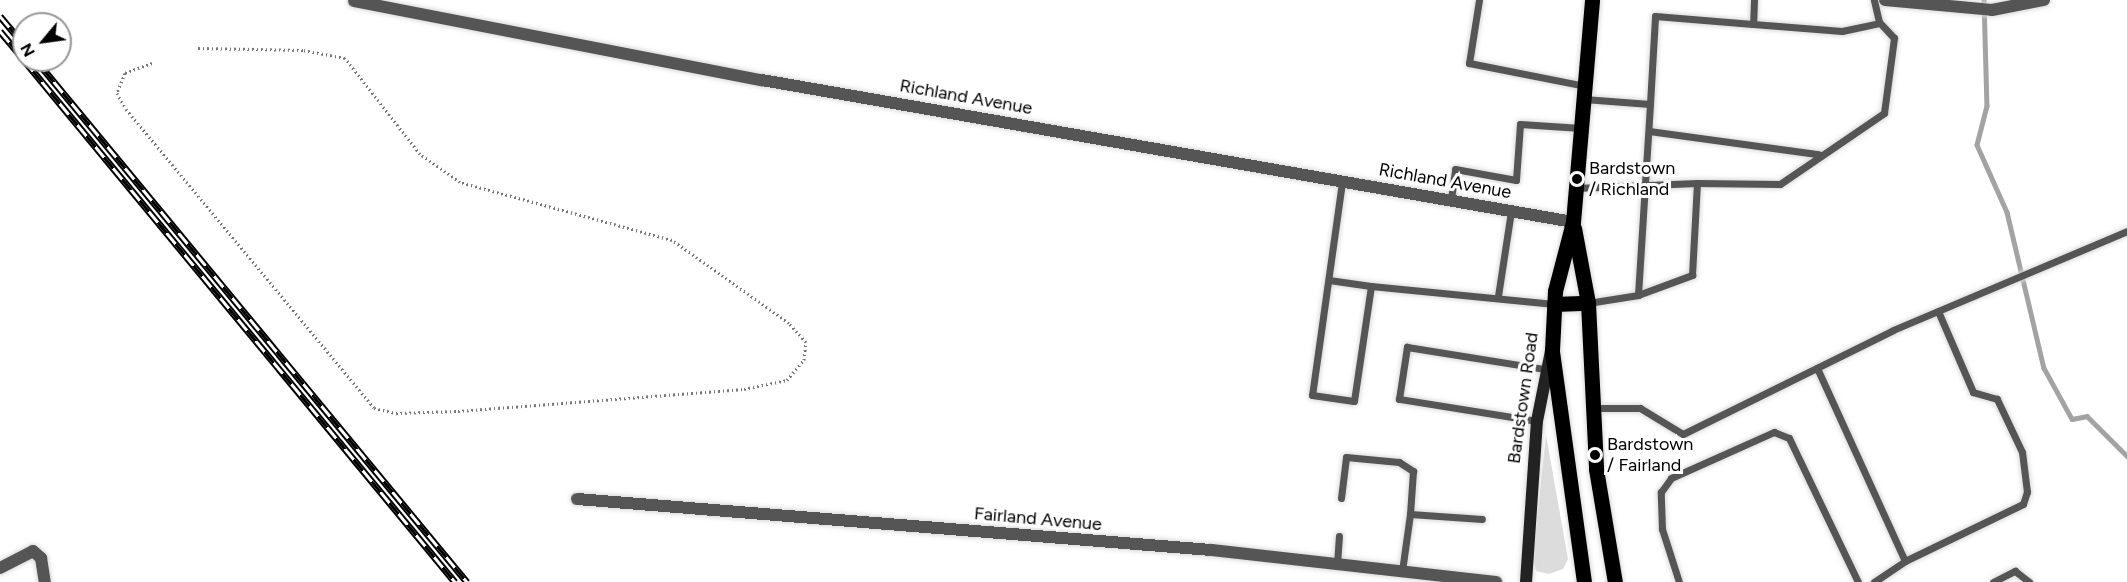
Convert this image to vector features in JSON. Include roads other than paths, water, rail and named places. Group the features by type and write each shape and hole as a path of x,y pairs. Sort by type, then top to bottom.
{"main road":[{"name":"Bardstown Road","path":"1526,582 1537,421 1545,369 1552,350 1554,304 1574,222 1592,0"},
{"name":"Bardstown Road","path":"1574,222 1588,303 1591,408 1615,582"},
{"path":"1554,304 1588,303"},
{"path":"1552,350 1584,582"}],"street":[{"path":"1884,0 1992,10 2044,0"},
{"name":"Richland Avenue","path":"354,1 1342,182 1574,222"},
{"name":"Fairland Avenue","path":"577,499 1337,564 1496,582"},
{"path":"0,568 33,551 41,558 45,582"}],"lane":[{"path":"1479,0 1469,63 1584,92 1650,104"},
{"path":"1753,24 1754,0"},
{"path":"1576,188 1697,183 1780,184 1818,154 1884,113 1894,38 1879,23 1874,0"},
{"path":"1638,296 1647,186 1655,16 1842,31 1879,23"},
{"path":"1451,199 1455,169 1516,180 1520,124 1581,129"},
{"path":"1649,131 1818,154"},
{"path":"1342,182 1312,395 1354,401 1371,286"},
{"path":"1588,303 1638,296 1692,275 1697,183"},
{"path":"1498,296 1511,211"},
{"path":"1591,408 1640,408 1683,434 1938,311 2127,231"},
{"path":"1329,280 1431,296 1448,291 1554,304"},
{"path":"1874,582 1905,561 2023,504 2027,492 2022,452 1997,399 1973,392 1938,311"},
{"path":"1537,421 1400,399 1407,347 1545,369"},
{"path":"1817,368 1905,561"},
{"path":"1679,582 1662,529 1661,492 1671,478 1774,432 1789,438 1857,582"},
{"path":"1341,498 1346,457 1399,462 1413,471 1402,571"},
{"path":"1410,514 1482,519"},
{"path":"1337,564 1339,536"},
{"path":"1993,582 2015,571 2029,582"}],"waterway":[{"path":"1984,0 1987,106 1977,145 2007,212 2044,368 2072,419 2087,416 2127,456"}],"railway":[{"path":"0,16 12,30"},
{"path":"0,31 12,46"},
{"path":"34,72 455,582"},
{"path":"46,72 467,582"}],"place":[{"name":"Bardstown / Richland","path":"1577,179"},
{"name":"Bardstown / Fairland","path":"1595,455"}]}
